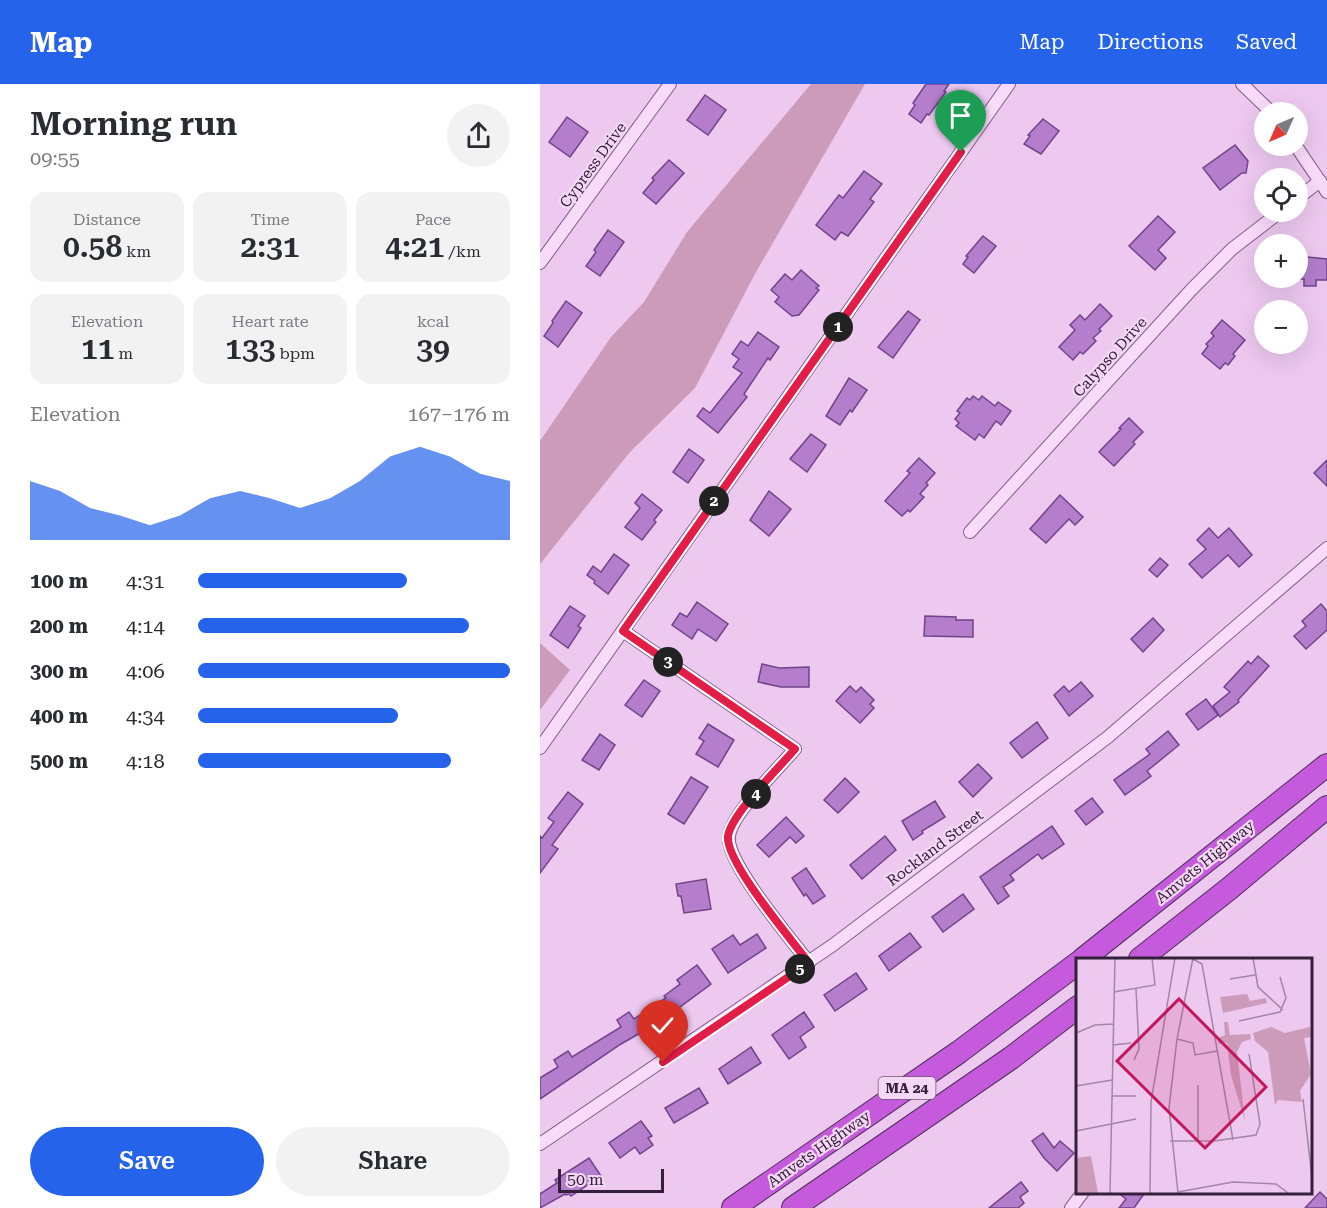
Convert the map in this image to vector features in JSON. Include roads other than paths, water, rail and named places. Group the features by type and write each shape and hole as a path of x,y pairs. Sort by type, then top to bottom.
{"highway":[{"name":"Amvets Highway","path":"1084,958 1327,765"},
{"path":"1141,958 1327,807"},
{"name":"Amvets Highway","path":"734,1208 959,1052 1076,964"},
{"name":"MA 24","path":"793,1208 1011,1058 1076,1009"}],"street":[{"name":"Cypress Drive","path":"540,263 670,84"},
{"path":"540,748 1009,84"},
{"path":"1242,84 1261,102"},
{"path":"1303,156 1327,192"},
{"path":"1308,190 1320,181"},
{"name":"Calypso Drive","path":"970,532 1192,289 1232,249 1267,222"},
{"name":"Rockland Street","path":"540,1144 809,963 1108,737 1327,548"},
{"path":"623,631 795,749 743,808 728,836 730,848 744,876 809,963"},
{"path":"1071,1208 1082,1193"}]}
